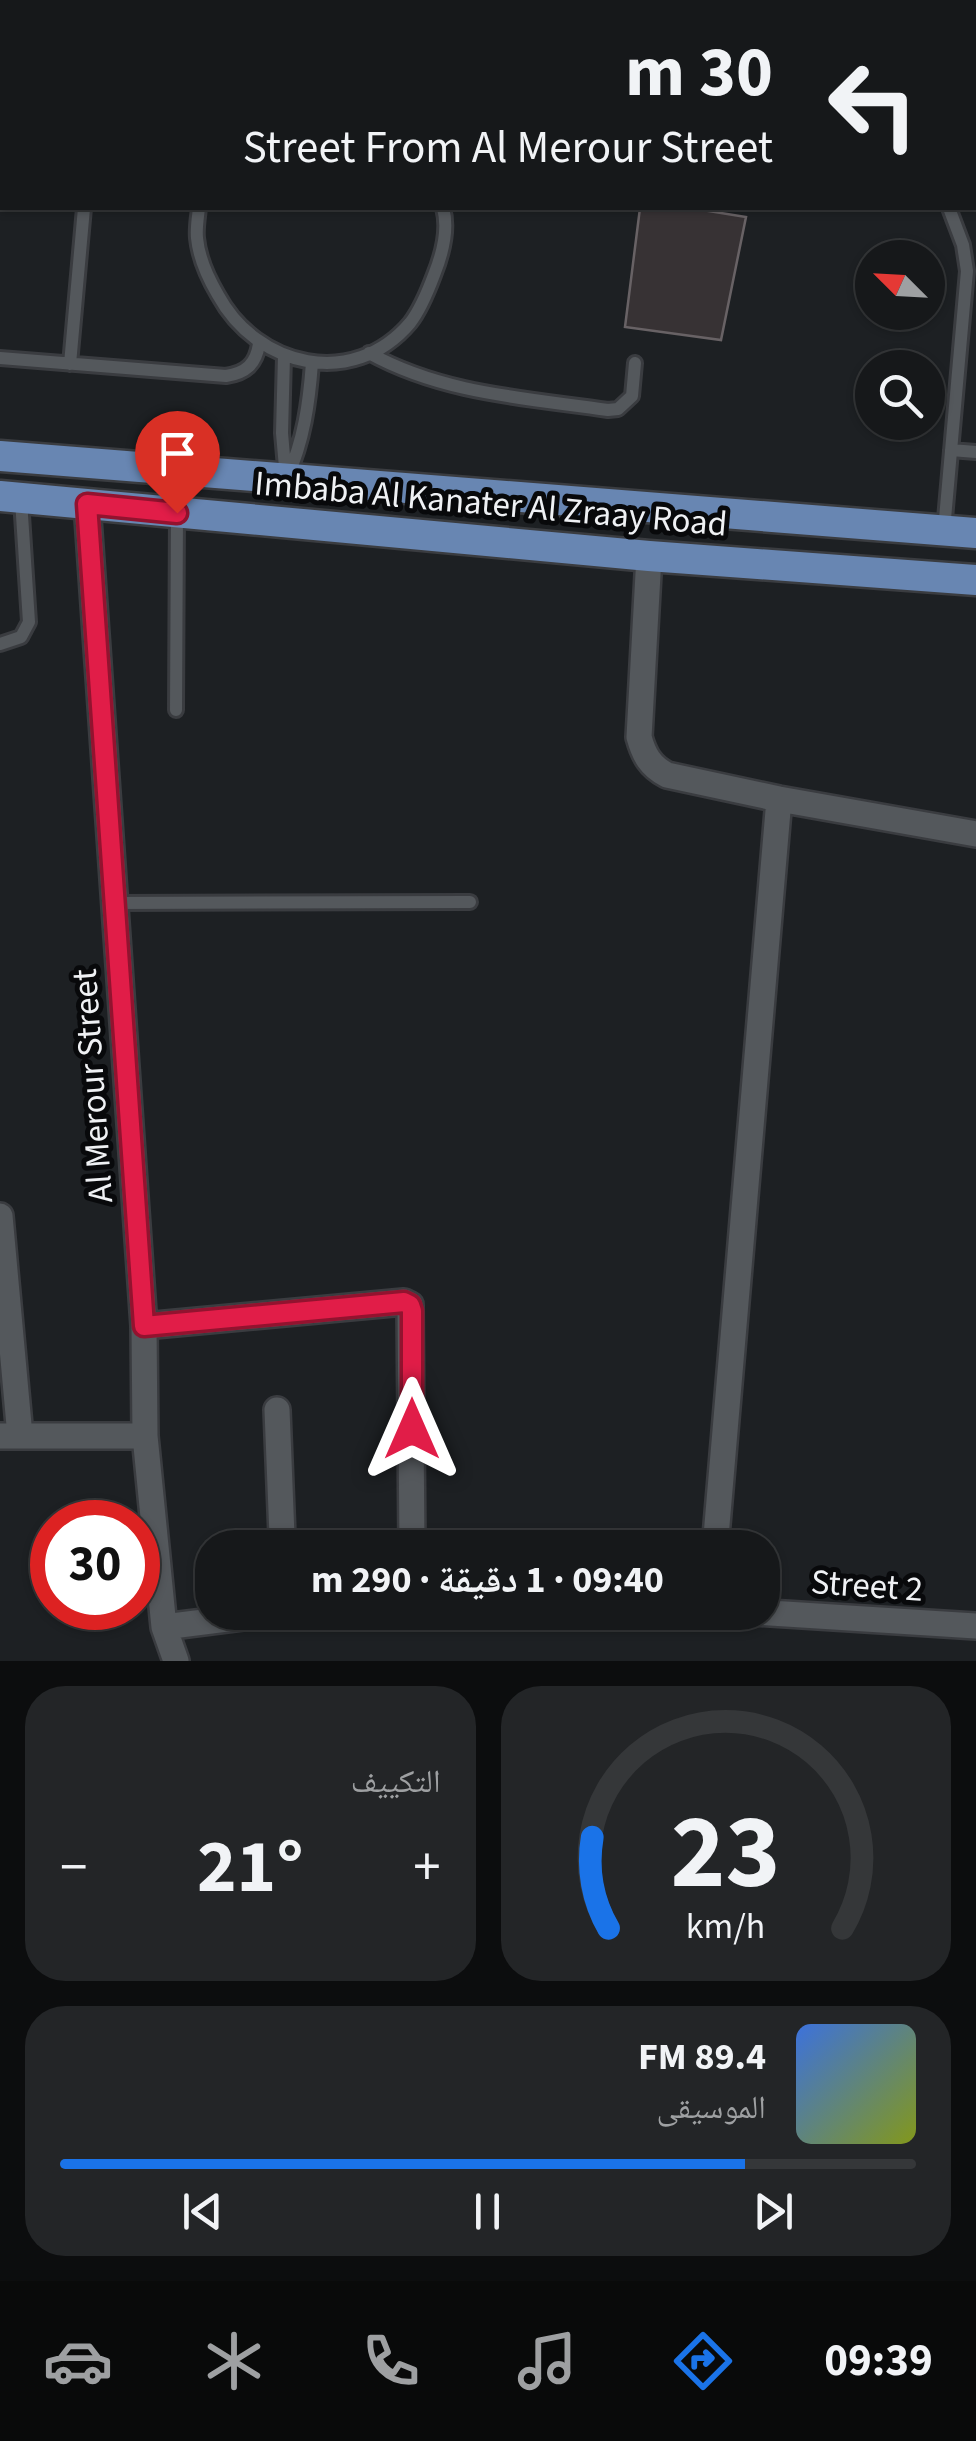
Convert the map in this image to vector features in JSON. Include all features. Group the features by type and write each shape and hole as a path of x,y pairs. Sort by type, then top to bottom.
{"main road":[{"name":"Imbaba Al Kanater Al Zraay Road","path":"0,456 976,533"},
{"path":"286,480 286,524"},
{"name":"Imbaba Al Kanater Al Zraay Road","path":"10,497 649,556 976,580"}],"street":[{"name":"Al Merour Street","path":"87,504 144,1326 146,1436 164,1627 176,1661"},
{"path":"649,556 639,737 644,754 655,768 667,775 779,800 976,834"},
{"path":"717,1530 779,800"},
{"path":"0,1216 10,1436 146,1436"},
{"path":"144,1326 407,1304 412,1530"},
{"path":"277,1410 281,1530"},
{"name":"Street 2","path":"780,1614 976,1626"},
{"path":"164,1627 195,1623"}],"lane":[{"path":"270,0 278,0"},
{"path":"70,364 84,210"},
{"path":"199,210 197,239 205,272 238,326 259,344 312,363 341,362 369,353 392,340 412,321 439,262 445,230 443,210"},
{"path":"944,530 967,271 951,210"},
{"path":"0,358 226,376 250,368 259,344"},
{"path":"369,353 418,376 456,387 608,410 618,409 632,396 635,363"},
{"path":"284,356 282,433 286,480"},
{"path":"286,480 308,414 312,363"},
{"path":"951,450 976,452"},
{"path":"0,644 22,637 28,622 10,497"},
{"path":"176,710 177,513"},
{"path":"115,903 470,902"}],"building":[{"path":"640,210 702,210 746,217 721,340 625,327"}],"route":[{"path":"177,513 87,504 144,1326 404,1302 412,1311 412,1429"}]}
